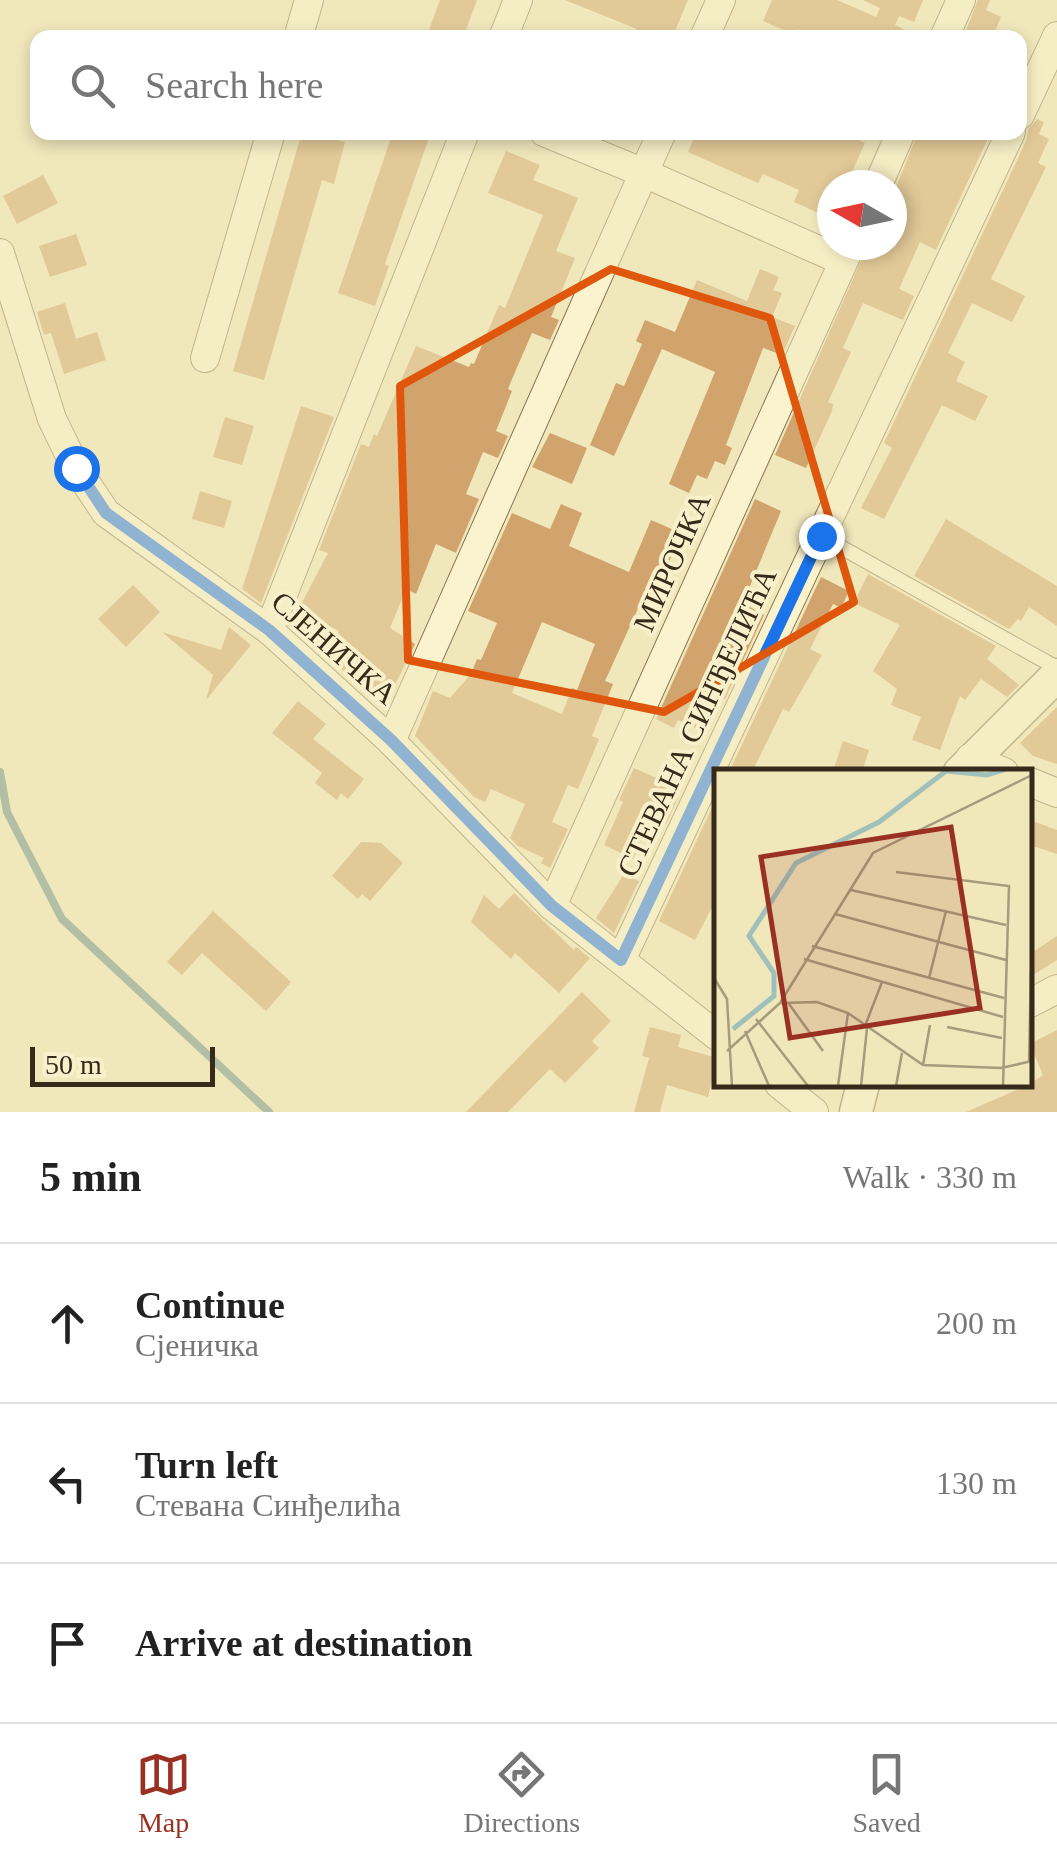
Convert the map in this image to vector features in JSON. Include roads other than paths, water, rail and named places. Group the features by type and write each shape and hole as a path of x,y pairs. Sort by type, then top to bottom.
{"street":[{"path":"300,30 309,0"},
{"path":"506,30 518,0"},
{"path":"708,30 721,0"},
{"path":"948,30 961,0"},
{"path":"1027,100 1057,36"},
{"path":"205,358 269,140"},
{"path":"269,630 463,140"},
{"path":"564,140 817,241"},
{"path":"391,740 658,140"},
{"path":"885,170 898,140"},
{"name":"СТЕВАНА СИНЂЕЛИЋА","path":"621,960 1007,140"},
{"name":"СЈЕНИЧКА","path":"0,254 52,419 76,468 106,513 269,630 391,740 552,906 714,1034"},
{"name":"МИРОЧКА","path":"552,906 844,260"},
{"path":"965,765 1057,672"},
{"path":"1032,783 1057,793"},
{"path":"1032,1002 1057,990"},
{"path":"783,1087 814,1112"}],"lane":[{"path":"821,536 1057,672"}],"waterway":[{"path":"0,772 7,812 62,919 269,1112"}]}
